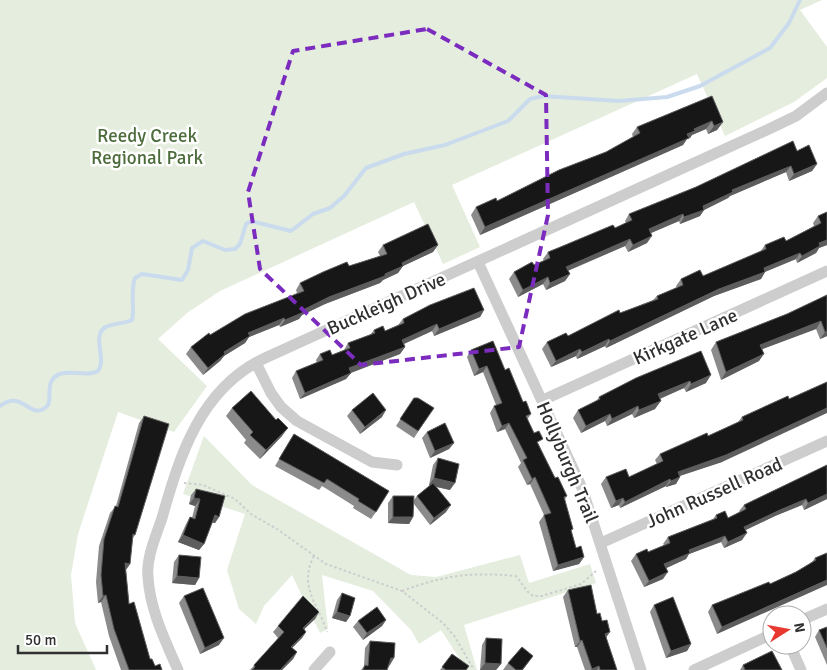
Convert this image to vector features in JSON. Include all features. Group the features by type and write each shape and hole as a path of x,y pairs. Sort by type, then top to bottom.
{"street":[{"name":"Buckleigh Drive","path":"178,670 155,618 147,575 151,552 182,452 194,426 210,403 231,379 256,363 769,129 796,116 827,93"},
{"name":"Hollyburgh Trail","path":"478,262 582,488 641,670"},
{"name":"Kirkgate Lane","path":"543,400 827,271"},
{"path":"256,363 281,407 297,421 372,462 397,464"},
{"name":"John Russell Road","path":"600,542 827,442"},
{"path":"812,616 827,609"},
{"path":"694,670 762,639"},
{"path":"314,670 330,652"},
{"path":"794,655 801,670"}],"path":[{"path":"182,482 203,485 235,499 251,514 277,528 326,564 402,591 444,623 455,637 474,670"},
{"path":"314,556 310,563 308,588 327,632"},
{"path":"402,591 434,579 485,574 516,576 533,596 542,596 581,584 597,570"}],"highlighted area":[{"path":"427,29 546,95 548,215 519,347 361,365 260,269 248,192 293,51"}],"green space":[{"name":"Reedy Creek Regional Park","path":"0,0 822,0 800,10 827,47 827,78 794,102 725,136 697,74 452,185 480,247 443,264 414,202 220,291 187,313 158,339 207,386 174,432 118,412 78,534 71,575 75,623 96,670 0,670"},
{"path":"204,436 252,485 411,575 436,577 520,555 529,583 590,564 596,583 464,625 477,670 467,670 441,630 419,644 411,630 373,591 322,575 328,629 320,633 292,575 264,606 256,624 239,609 227,570 245,514 183,494"}],"building":[{"path":"712,96 723,122 714,126 712,121 687,134 689,138 485,227 476,207 496,198 497,201 559,170 606,152 640,133 637,127"},
{"path":"793,141 797,151 809,145 817,164 794,174 791,166 732,190 733,192 703,206 704,210 684,217 683,214 649,229 652,236 633,245 630,239 566,267 570,274 550,283 548,277 523,290 514,272 532,262 534,265 550,258 548,252 613,225 615,228 632,220 629,214 696,187"},
{"path":"827,212 827,240 819,243 820,246 802,256 800,253 764,268 765,272 719,289 610,341 609,339 582,352 580,349 556,361 547,342 566,333 568,336 619,310 620,313 658,299 657,296 683,285 681,279 700,270 703,276 766,249 765,245 784,237 786,241 821,223 818,216"},
{"path":"428,224 438,245 402,263 403,266 385,274 385,276 329,297 303,310 304,312 285,320 284,318 248,333 250,336 224,352 225,354 208,368 191,347 209,333 210,335 245,314 304,291 300,283 323,272 347,262 349,266 387,254 383,245"},
{"path":"474,288 484,310 439,329 437,324 402,340 405,347 349,368 351,373 305,393 296,371 323,360 320,354 330,350 332,355 350,348 348,343 375,333 374,330 383,326 385,331 404,323 403,319 430,305"},
{"path":"827,295 827,331 825,332 821,321 760,345 764,354 726,372 716,342 787,314"},
{"path":"493,341 505,370 509,368 523,402 526,401 531,414 526,416 534,433 539,431 543,439 537,442 555,478 558,477 567,496 564,497 576,548 581,546 584,557 558,565 544,515 551,513 535,477 532,479 523,460 527,458 509,423 502,426 494,406 502,403 487,366 479,369 471,350"},
{"path":"701,351 711,375 691,384 690,381 658,394 661,401 639,410 638,406 612,419 610,414 586,426 578,410 636,378"},
{"path":"827,382 827,408 726,455 678,472 680,477 671,481 670,479 625,502 623,498 616,501 606,477 626,469 629,477 663,461 660,454 707,433 708,436 743,420 742,417 788,396 789,399"},
{"path":"251,391 276,420 278,418 288,428 266,450 250,435 253,432 232,408"},
{"path":"373,393 386,410 365,427 352,410"},
{"path":"414,398 418,398 434,408 418,431 400,419"},
{"path":"144,416 169,424 135,535 133,534 130,564 125,563 129,604 134,602 150,659 152,659 155,666 160,664 162,670 129,670 114,629 106,595 103,596 101,575 104,539 115,506 118,507"},
{"path":"445,423 454,443 435,451 427,432"},
{"path":"294,434 389,491 376,512 327,479 324,483 279,459"},
{"path":"438,458 459,464 455,483 434,478"},
{"path":"827,465 827,494 808,503 806,499 744,527 747,533 728,542 725,536 689,550 690,553 664,564 668,572 649,581 636,554 647,549 648,552 670,543 668,537 717,518 716,515 725,511 728,518 746,509 744,505"},
{"path":"433,483 451,505 434,518 417,496"},
{"path":"196,489 225,496 219,517 215,515 204,544 183,535 190,517 195,519 200,499 194,498"},
{"path":"393,496 414,496 413,517 393,517"},
{"path":"827,553 827,580 771,605 762,605 762,609 722,627 712,605 769,582 770,584 796,572 816,560 815,558"},
{"path":"179,555 201,557 199,578 177,576"},
{"path":"591,585 597,614 600,613 602,621 607,620 610,632 605,634 617,670 600,670 599,666 592,669 582,640 580,641 568,590"},
{"path":"203,588 224,638 205,648 184,596"},
{"path":"342,593 355,598 350,616 337,612"},
{"path":"303,596 319,612 303,628 306,632 291,647 297,652 280,670 252,670 255,667 254,665 284,632 278,626"},
{"path":"673,597 691,644 671,651 654,605"},
{"path":"377,607 386,620 367,633 358,621"},
{"path":"827,627 827,648 819,630"},
{"path":"486,638 502,639 501,664 485,663"},
{"path":"370,641 395,643 394,658 391,658 387,670 363,670 365,665 368,666"},
{"path":"522,647 533,656 522,670 516,670 508,663"},
{"path":"452,654 469,666 466,670 446,670 442,667"},
{"path":"764,655 774,655 782,670 745,670 743,665"}],"waterway":[{"path":"0,406 15,401 37,411 42,410 48,405 50,385 55,377 66,373 86,374 98,371 101,361 99,343 101,332 107,326 132,320 135,278 142,274 182,280 188,270 192,248 203,241 225,250 235,249 240,244 246,224 251,221 291,231 313,214 330,208 344,196 366,168 404,154 445,145 508,121 530,99 543,96 619,101 667,97 700,86 770,48 789,23 800,0"}]}
